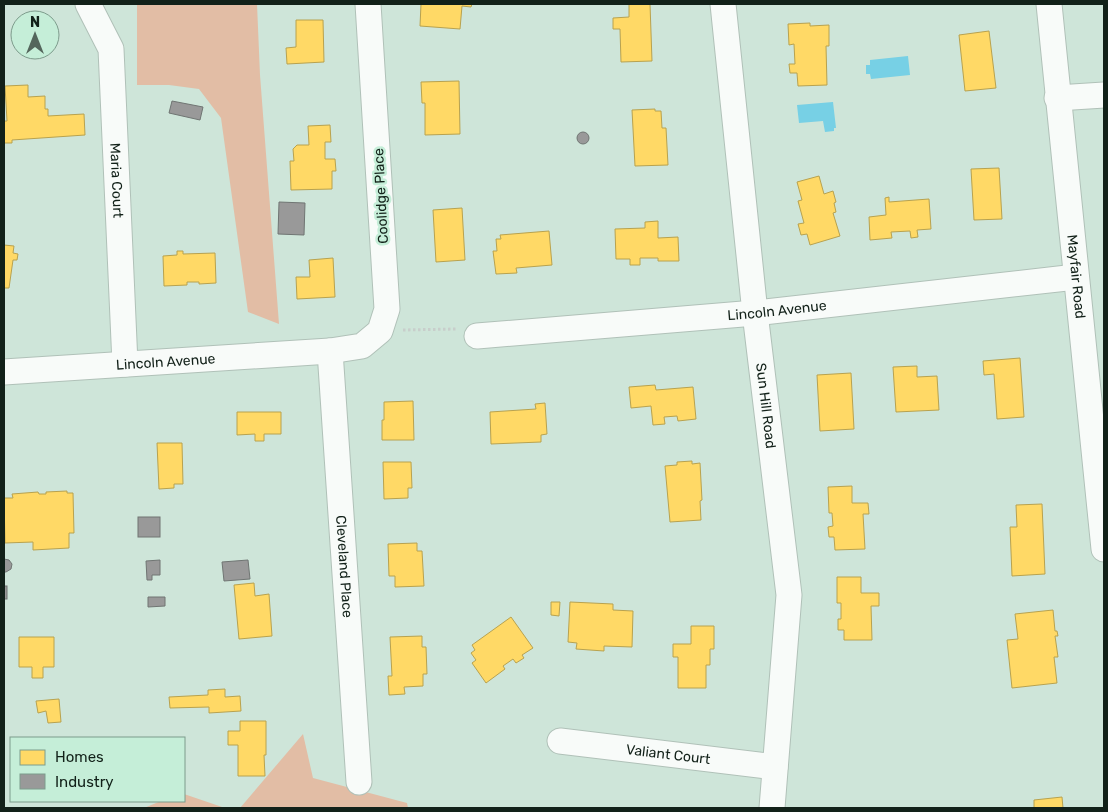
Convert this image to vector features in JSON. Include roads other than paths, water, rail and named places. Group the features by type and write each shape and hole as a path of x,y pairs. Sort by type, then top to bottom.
{"street":[{"name":"Maria Court","path":"88,4 111,50 125,364"},
{"name":"Coolidge Place","path":"330,351 362,346 380,331 387,309 368,4"},
{"name":"Sun Hill Road","path":"723,4 755,313 789,595 772,808"},
{"name":"Mayfair Road","path":"1048,4 1104,549"},
{"path":"1057,98 1104,95"},
{"name":"Lincoln Avenue","path":"477,336 755,313 1076,277"},
{"name":"Lincoln Avenue","path":"4,372 330,351"},
{"name":"Cleveland Place","path":"330,351 359,782"},
{"name":"Valiant Court","path":"560,741 775,767"}],"water":[{"path":"908,56 910,75 871,79 870,74 866,74 866,65 870,65 870,60"},
{"path":"833,102 836,128 834,128 834,131 825,132 823,121 799,123 797,105"}]}
